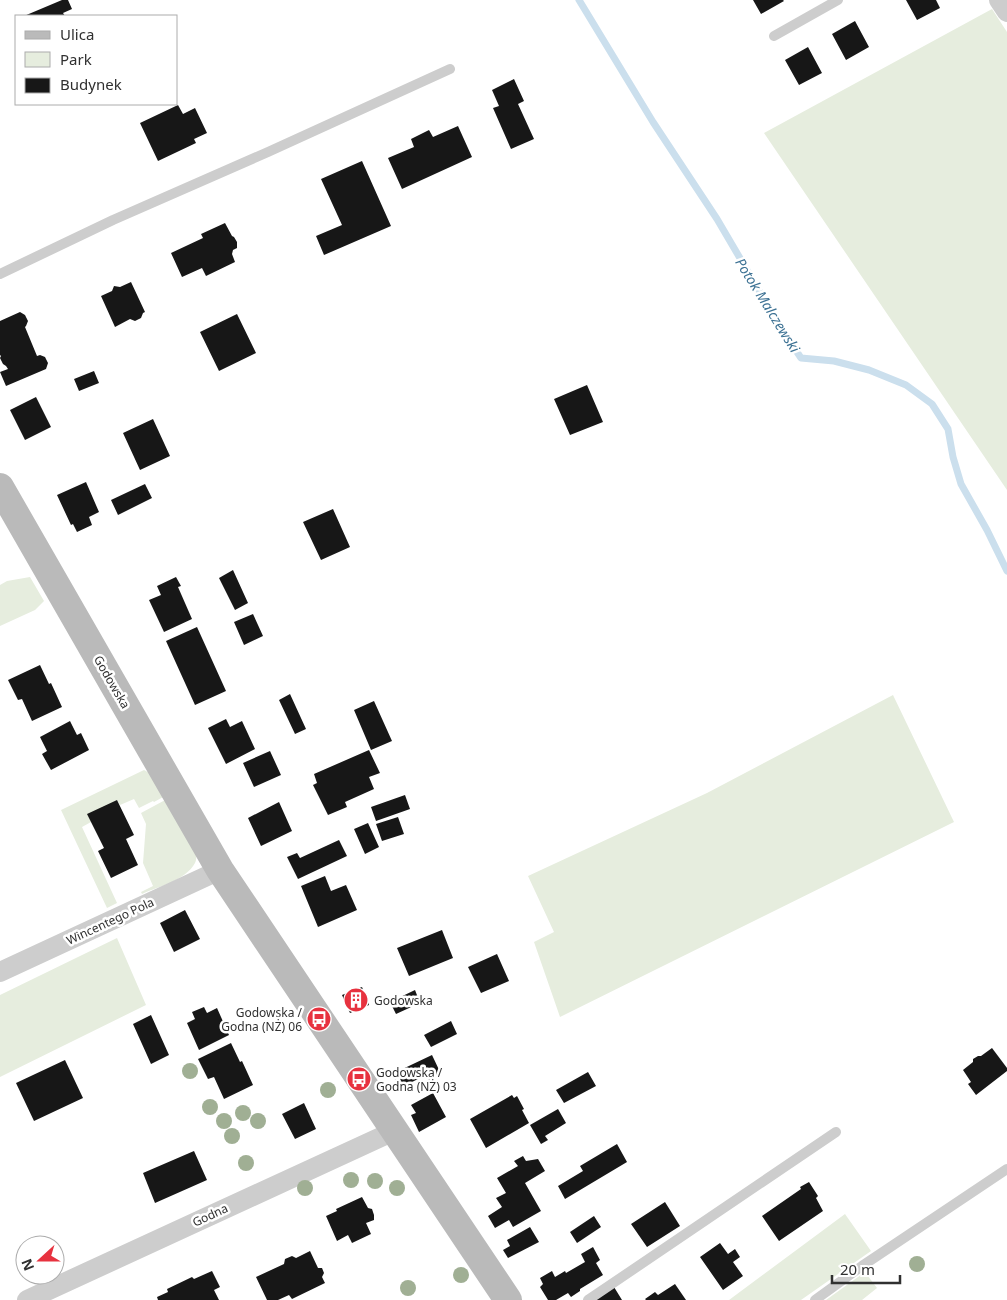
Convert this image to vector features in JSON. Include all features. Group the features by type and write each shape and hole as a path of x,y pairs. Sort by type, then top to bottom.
{"street":[{"path":"999,0 1007,12"},
{"name":"Godowska","path":"0,487 220,870 508,1300"},
{"name":"Wincentego Pola","path":"0,972 220,870"},
{"name":"Godna","path":"27,1300 394,1131"}],"lane":[{"path":"774,36 838,0"},
{"path":"0,274 113,220 450,69"},
{"path":"588,1300 836,1132"},
{"path":"815,1300 1007,1169"}],"green space":[{"path":"992,9 1007,32 1007,490 764,133"},
{"path":"30,577 44,601 35,610 0,626 0,585 7,581"},
{"path":"893,695 954,822 560,1017 534,942 554,932 528,876 707,793"},
{"path":"144,770 153,775 165,796 139,808 134,799 120,805 117,800 91,822 82,827 117,903 107,908 61,810"},
{"path":"167,799 196,851 196,862 191,869 178,879 142,894 141,892 153,886 143,863 146,824 141,813"},
{"path":"117,938 146,1005 0,1077 0,995"},
{"path":"845,1214 871,1251 801,1300 729,1300"},
{"path":"865,1272 877,1288 862,1300 826,1300"}],"building":[{"path":"62,0 68,0 72,9 63,13 64,15 26,15"},
{"path":"753,0 783,0 784,1 761,14"},
{"path":"906,0 936,0 940,8 917,20"},
{"path":"855,21 869,47 846,60 832,34"},
{"path":"808,47 822,73 799,85 785,60"},
{"path":"514,79 524,101 518,104 534,139 511,149 493,108 499,106 492,90"},
{"path":"178,105 183,114 195,108 207,133 194,139 196,143 158,161 140,123"},
{"path":"458,126 472,157 402,189 388,158 414,147 411,139 429,130 433,137"},
{"path":"362,161 391,226 324,255 316,236 342,225 321,179"},
{"path":"225,223 237,242 237,248 233,250 232,254 235,262 206,276 202,268 182,277 171,253 203,238 201,234"},
{"path":"131,282 145,312 141,318 135,321 130,319 115,327 101,296 112,291 114,286 120,287"},
{"path":"20,312 25,315 28,321 25,327 37,356 45,357 48,363 46,369 6,386 0,372 8,369 0,358 0,321"},
{"path":"237,314 256,353 219,371 200,332"},
{"path":"94,371 99,383 79,391 74,379"},
{"path":"587,385 603,422 570,435 554,399"},
{"path":"36,397 51,427 25,440 10,410"},
{"path":"153,419 170,456 140,470 123,433"},
{"path":"86,482 99,512 89,517 92,525 77,532 73,524 71,525 57,495"},
{"path":"145,484 152,498 118,515 111,500"},
{"path":"333,509 350,547 321,560 303,522"},
{"path":"233,570 248,603 235,610 219,578"},
{"path":"176,577 181,586 178,587 192,619 164,632 149,600 161,595 157,586"},
{"path":"253,614 263,636 244,645 234,622"},
{"path":"197,627 226,691 195,705 166,641"},
{"path":"40,665 62,707 32,721 22,699 18,700 8,680"},
{"path":"290,694 306,729 295,734 279,700"},
{"path":"374,701 392,741 371,750 354,710"},
{"path":"226,719 230,727 242,721 255,749 226,764 208,728"},
{"path":"70,721 77,735 81,733 89,750 51,770 42,754 47,751 40,737"},
{"path":"369,750 380,773 369,777 374,789 345,802 347,807 328,815 313,785 317,783 314,774"},
{"path":"270,751 281,775 254,787 243,763"},
{"path":"405,795 410,809 376,821 371,807"},
{"path":"117,800 134,835 126,839 138,865 111,878 98,851 104,848 87,814"},
{"path":"279,802 292,831 261,846 248,818"},
{"path":"398,817 404,834 382,841 376,824"},
{"path":"368,823 379,847 365,854 354,829"},
{"path":"339,840 347,856 298,879 287,857 297,853 300,858"},
{"path":"325,876 331,891 346,885 357,910 318,927 301,886"},
{"path":"185,910 200,939 174,952 160,923"},
{"path":"442,930 453,958 409,976 397,948"},
{"path":"497,954 509,981 481,993 468,967"},
{"name":"Godowska","path":"362,987 369,1005 350,1013 342,995"},
{"path":"415,990 420,1003 396,1014 390,1002"},
{"path":"204,1007 207,1013 217,1008 229,1035 199,1050 187,1023 195,1019 192,1012"},
{"path":"151,1015 169,1055 151,1064 133,1024"},
{"path":"451,1021 457,1034 431,1047 424,1035"},
{"path":"231,1043 253,1085 224,1099 214,1077 208,1079 198,1059"},
{"path":"992,1048 1007,1068 1007,1071 976,1095 968,1084 971,1082 963,1070 973,1062 973,1059"},
{"path":"432,1055 441,1074 429,1080 426,1075 400,1088 392,1074"},
{"path":"65,1060 83,1098 34,1121 16,1083"},
{"path":"588,1072 596,1086 564,1103 556,1090"},
{"path":"433,1093 446,1117 419,1132 411,1115 416,1113 411,1105"},
{"path":"512,1095 514,1098 517,1096 529,1123 486,1148 470,1119"},
{"path":"304,1103 316,1129 295,1139 282,1114"},
{"path":"558,1109 566,1123 545,1136 548,1140 541,1144 530,1125"},
{"path":"617,1144 627,1162 565,1199 558,1186 583,1171 580,1166"},
{"path":"194,1151 207,1180 155,1203 143,1173"},
{"path":"523,1156 526,1161 538,1159 545,1171 525,1183 541,1211 513,1227 509,1220 495,1228 488,1216 502,1207 496,1198 506,1193 497,1178 518,1166 514,1161"},
{"path":"809,1182 818,1196 816,1198 823,1211 779,1241 762,1216"},
{"path":"362,1197 368,1208 372,1209 374,1215 374,1220 366,1223 371,1234 352,1243 348,1235 337,1241 326,1216 337,1211 336,1209"},
{"path":"665,1202 680,1226 647,1247 631,1224"},
{"path":"594,1216 601,1227 577,1243 570,1232"},
{"path":"530,1227 539,1242 508,1258 503,1250 510,1246 507,1240"},
{"path":"720,1243 728,1254 735,1249 740,1257 733,1262 743,1276 723,1290 700,1257"},
{"path":"593,1247 600,1260 596,1263 603,1275 571,1297 568,1293 556,1300 548,1300 540,1287 543,1284 540,1278 552,1271 555,1277 585,1262 581,1254"},
{"path":"310,1251 318,1268 322,1268 324,1273 322,1277 325,1283 292,1299 289,1295 278,1300 267,1300 256,1277 284,1264 285,1259 292,1256 296,1258"},
{"path":"212,1271 220,1287 214,1290 219,1300 158,1300 157,1297 168,1292 167,1289 192,1277 194,1279"},
{"path":"675,1284 686,1300 645,1299 655,1292 658,1295"},
{"path":"614,1287 622,1300 594,1300"}],"waterway":[{"name":"Potok Malczewski","path":"579,0 653,122 717,219 781,328 801,358 834,361 869,370 906,385 932,404 948,429 953,457 961,484 1007,571"}],"place":[{"name":"Godowska","path":"356,1000"},
{"name":"Godowska / Godna (NŻ) 06","path":"319,1019"},
{"name":"Godowska / Godna (NŻ) 03","path":"359,1079"}]}
